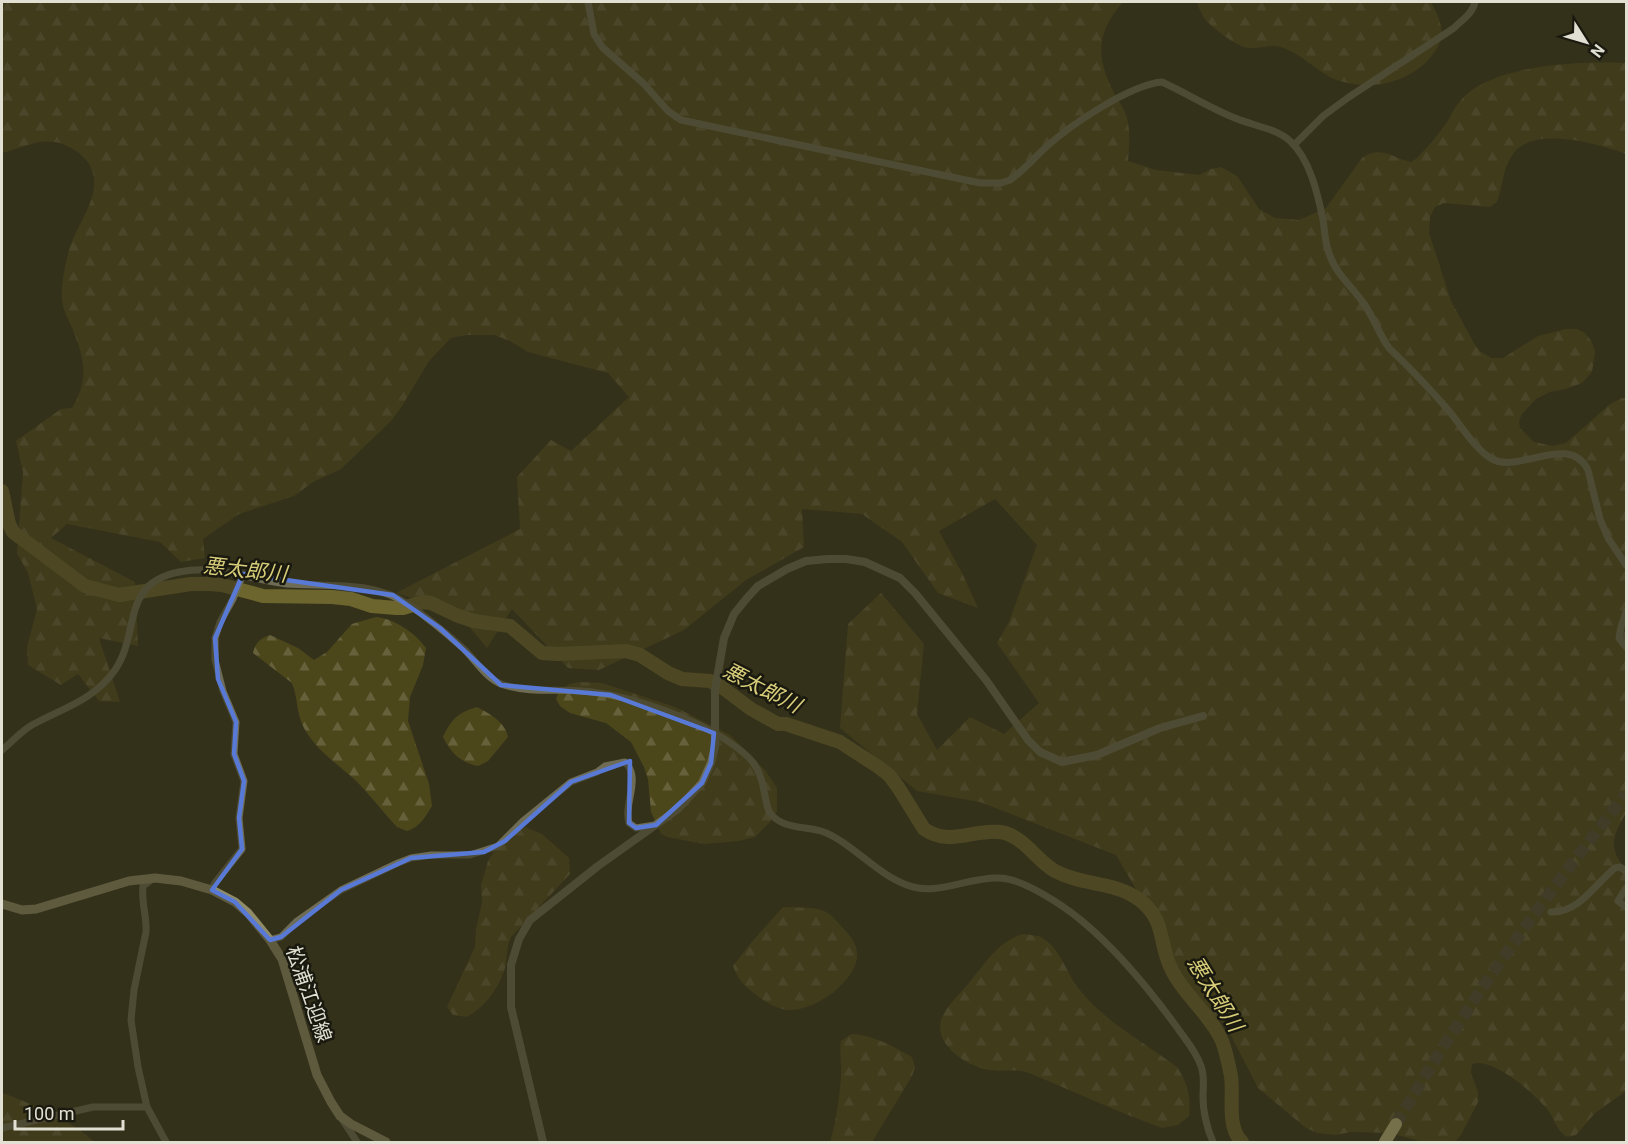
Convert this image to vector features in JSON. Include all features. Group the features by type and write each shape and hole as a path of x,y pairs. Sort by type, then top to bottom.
{"highway":[{"path":"1385,1143 1398,1126 1391,1143"}],"main road":[{"name":"松浦江迎線","path":"2,904 22,910 36,909 129,881 155,878 182,881 212,890 235,902 248,913 282,959 317,1075 331,1102 340,1116 386,1143"}],"street":[{"path":"588,2 594,34 602,47 643,83 668,111 681,120 980,183 1001,183 1017,175 1056,139 1080,121 1122,96 1152,83 1161,82 1235,118 1278,133 1294,145 1312,178 1332,261 1367,308 1389,348 1450,412 1471,441 1493,460 1507,462 1565,454 1577,456 1585,463 1600,519 1608,538 1626,565"},
{"path":"1294,145 1323,116 1454,28 1468,15 1475,2"},
{"path":"543,1143 511,1007 510,965 519,939 530,920 598,866 678,809 702,783 715,747 718,663 724,638 734,614 758,586 806,561 828,559 865,562 900,578 915,593 986,681 1028,740 1040,752 1062,762 1097,755 1160,728 1203,716"},
{"path":"2,750 26,728 81,701 103,686 118,666 125,650 136,606 148,585 176,573 207,568 285,584 374,589 393,596 440,628 501,685 611,695 672,714 714,733 751,760 761,774 768,811 775,818 789,825 821,831 833,837 887,875 907,885 919,889 934,888 999,877 1029,887 1064,907 1084,922 1145,986 1196,1053 1204,1077 1203,1101 1213,1143"},
{"path":"212,890 214,884 242,849 238,818 244,781 234,754 237,722 222,691 215,660 215,638 220,622 243,574"},
{"path":"1626,612 1619,638 1626,647"},
{"path":"270,940 281,938 314,907 341,890 398,863 431,855 470,855 498,846 557,791 570,782 597,772 605,766 625,762 631,768 633,779 627,816 629,823 636,828 656,825"},
{"path":"1551,912 1570,909 1615,868 1620,867 1626,871"},
{"path":"155,878 143,886 141,896 147,922 134,990 131,1020 147,1107 166,1143"},
{"path":"1626,888 1618,901 1626,907"},
{"path":"2,1128 93,1107 147,1107"},
{"path":"340,1116 357,1143"}],"highlighted area":[{"path":"243,574 393,595 440,628 501,685 611,695 714,733 711,763 702,783 656,825 636,828 629,823 630,761 571,782 505,841 484,852 411,858 341,890 281,937 270,940 235,902 212,890 242,849 239,818 244,781 234,754 236,722 218,679 215,638"}],"green space":[{"path":"2,2 1123,2 1107,25 1101,47 1104,69 1128,121 1128,161 1156,170 1199,175 1221,167 1237,176 1259,209 1275,218 1299,220 1326,208 1362,158 1369,154 1381,152 1411,162 1417,158 1440,132 1455,107 1476,87 1495,78 1540,67 1563,64 1626,63 1626,154 1567,139 1535,140 1522,145 1513,154 1507,166 1497,202 1490,207 1444,203 1435,207 1430,217 1429,233 1451,301 1480,351 1491,358 1503,358 1538,336 1566,329 1577,329 1585,333 1592,342 1595,352 1592,372 1582,383 1550,392 1536,399 1522,414 1519,421 1520,428 1534,442 1553,446 1566,443 1610,404 1626,398 1626,813 1615,836 1614,849 1626,870 1626,1091 1595,1113 1576,1135 1568,1137 1560,1131 1549,1112 1532,1093 1512,1077 1480,1063 1472,1064 1471,1073 1478,1092 1478,1102 1457,1140 1423,1142 1390,1133 1351,1132 1335,1135 1317,1133 1306,1128 1258,1088 1226,1026 1171,976 1159,946 1161,932 1116,855 980,802 917,791 840,728 848,624 881,593 924,644 917,714 937,750 970,717 1004,734 1039,703 997,643 1009,622 1037,545 995,499 939,531 978,608 938,593 902,542 862,514 802,509 804,547 746,580 684,630 599,670 568,668 512,609 487,648 457,612 396,593 520,529 517,477 551,440 571,451 629,397 608,373 528,352 494,335 467,335 451,338 429,361 391,421 341,469 313,482 294,496 239,514 203,539 205,558 181,562 160,542 67,524 51,538 135,582 138,646 99,638 120,702 99,701 78,674 61,685 28,665 27,647 37,609 28,573 17,553 23,472 16,441 61,409 72,408 81,388 82,360 64,308 62,288 69,250 91,201 94,177 90,165 80,154 58,143 48,141 35,143 2,153"},
{"path":"1197,2 1431,2 1442,31 1439,44 1429,59 1409,75 1384,84 1357,85 1332,78 1281,47 1249,48 1238,45 1207,22"},
{"path":"376,617 404,628 426,648 423,665 410,697 408,721 429,784 432,806 419,824 407,831 397,827 359,784 314,743 301,722 292,683 253,653 259,641 270,635 298,648 314,660 327,652 352,624"},
{"path":"579,682 602,683 675,707 730,735 765,770 777,788 777,811 770,822 755,837 739,841 704,844 661,834 651,812 648,779 631,742 606,723 570,713 560,706 556,699 565,687"},
{"path":"477,707 500,723 508,737 488,761 478,766 457,756 443,737 456,718"},
{"path":"525,827 542,834 569,858 570,874 511,937 503,974 488,999 467,1017 453,1015 447,1007 475,947 476,929 482,903 481,885 488,861 498,845 520,828"},
{"path":"783,907 815,908 827,912 850,936 857,953 854,967 848,977 831,994 809,1006 788,1010 762,999 743,984 733,966"},
{"path":"1023,934 1039,936 1048,942 1058,954 1074,983 1089,1001 1177,1067 1188,1090 1189,1116 1178,1125 1162,1128 1026,1072 991,1070 973,1065 948,1047 940,1030 942,1017 946,1010 996,950 1004,943"},
{"path":"851,1034 875,1039 898,1049 912,1057 915,1067 912,1076 872,1142 830,1142 840,1091 841,1041"},
{"path":"2,1093 63,1120 94,1142 2,1142"}],"waterway":[{"name":"悪太郎川","path":"2,491 13,532 85,586 119,595 191,584 209,584 222,585 263,596 332,597 351,599 372,606 403,608 423,602 431,603 474,621 510,626 542,653 626,651 640,655 682,679 710,681 719,685 751,709 778,724 786,724 840,742 889,775 924,829 943,837 990,832 1008,834 1016,838 1055,871 1065,876 1121,890 1149,908 1158,924 1175,976 1222,1041 1231,1076 1232,1120 1242,1142"}],"tunnel":[{"path":"1396,1124 1449,1038 1505,955 1626,794"}]}
